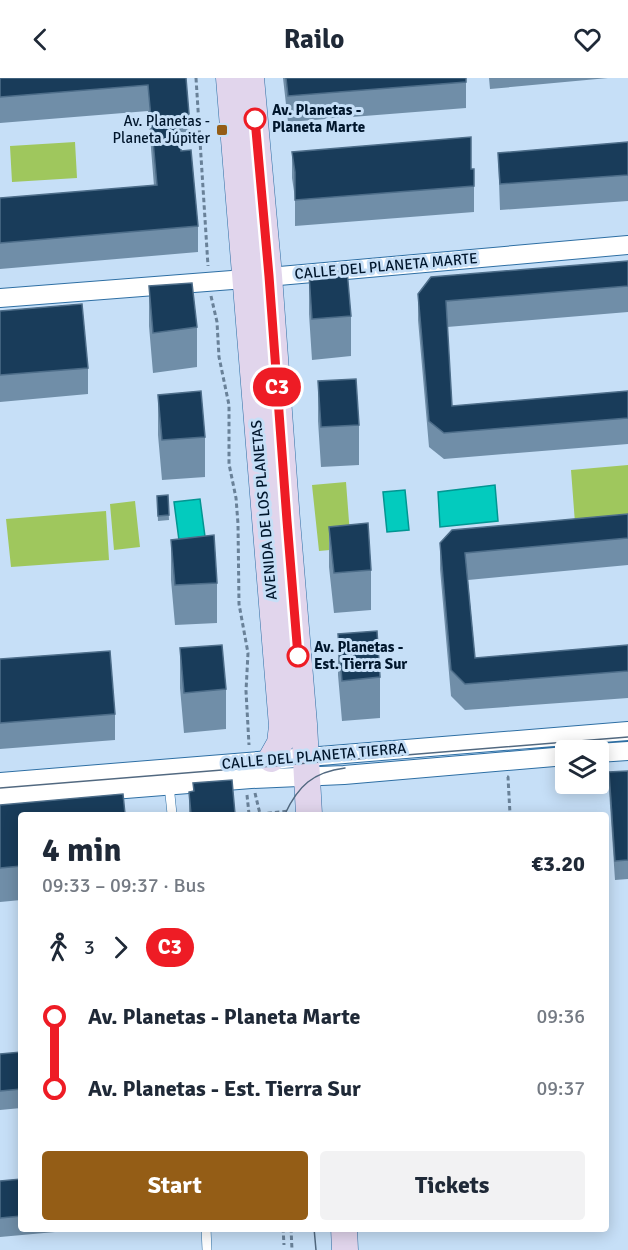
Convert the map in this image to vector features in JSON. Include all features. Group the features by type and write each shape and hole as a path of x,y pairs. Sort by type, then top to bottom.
{"street":[{"name":"AVENIDA DE LOS PLANETAS","path":"229,78 257,277 287,521 309,812"},
{"name":"AVENIDA DE LOS PLANETAS","path":"251,78 257,277 282,726 280,743 254,773"},
{"name":"CALLE DEL PLANETA MARTE","path":"0,298 628,245"},
{"name":"CALLE DEL PLANETA TIERRA","path":"0,799 169,786 307,766 628,731"},
{"path":"609,752 628,751"},
{"name":"CALLE DEL PLANETA TIERRA","path":"0,782 254,773 307,766 344,775 555,757"},
{"path":"344,1232 345,1250"}],"lane":[{"path":"169,786 172,812"},
{"path":"206,1232 207,1250"}],"path":[{"path":"196,78 209,282 217,322 219,357 229,405 229,464 236,498 238,524 239,604 248,653 246,691 260,812"},
{"path":"249,812 254,773"},
{"path":"508,777 510,812"},
{"path":"283,1232 284,1245"},
{"path":"291,1232 292,1250"}],"shaded area":[{"path":"75,142 77,178 12,182 10,146"},
{"path":"628,465 628,518 575,523 571,470"},
{"path":"346,482 351,548 319,551 312,485"},
{"path":"495,485 498,521 440,527 438,492"},
{"path":"405,490 409,530 387,532 383,492"},
{"path":"200,499 206,544 180,548 174,502"},
{"path":"135,501 140,547 114,550 110,504"},
{"path":"106,511 109,560 11,567 6,519"}],"building":[{"path":"0,78 186,78 189,114 179,116 181,151 191,150 198,226 0,243 0,198 157,185 148,85 0,97"},
{"path":"286,78 466,78 466,82 288,96"},
{"path":"471,137 471,169 474,169 474,186 295,200 292,152"},
{"path":"628,142 628,175 500,184 498,153"},
{"path":"628,261 628,286 446,301 452,406 628,391 628,418 444,433 429,421 418,294 431,277"},
{"path":"347,270 351,316 312,319 309,274"},
{"path":"192,283 197,327 153,333 149,286"},
{"path":"82,304 88,368 0,375 0,311"},
{"path":"356,379 359,425 321,427 318,381"},
{"path":"201,391 205,437 162,440 158,395"},
{"path":"168,495 169,515 158,516 157,496"},
{"path":"628,514 628,538 465,553 475,658 628,645 628,671 465,684 451,670 440,543 452,530"},
{"path":"368,523 371,570 334,573 329,527"},
{"path":"214,535 217,583 175,585 171,540"},
{"path":"377,631 380,677 342,681 338,634"},
{"path":"222,645 226,689 184,693 180,648"},
{"path":"110,651 115,714 0,723 0,659"},
{"path":"628,771 628,860 615,861 609,772"},
{"path":"232,780 235,812 191,812 189,792 194,791 193,783"},
{"path":"123,794 125,812 18,812 18,866 0,868 0,805"},
{"path":"18,1052 18,1089 0,1091 0,1054"},
{"path":"18,1179 18,1216 0,1218 0,1181"}],"tram line":[{"path":"0,788 628,737"},
{"path":"286,812 295,796 308,782 324,773 345,768"},
{"path":"314,1232 316,1250"}],"bus line":[{"name":"C3","path":"255,119 298,656"}],"place":[{"name":"Av. Planetas - Planeta Marte","path":"255,119"},
{"name":"Av. Planetas - Planeta Júpiter","path":"222,130"},
{"name":"Av. Planetas - Est. Tierra Sur","path":"298,656"}]}
